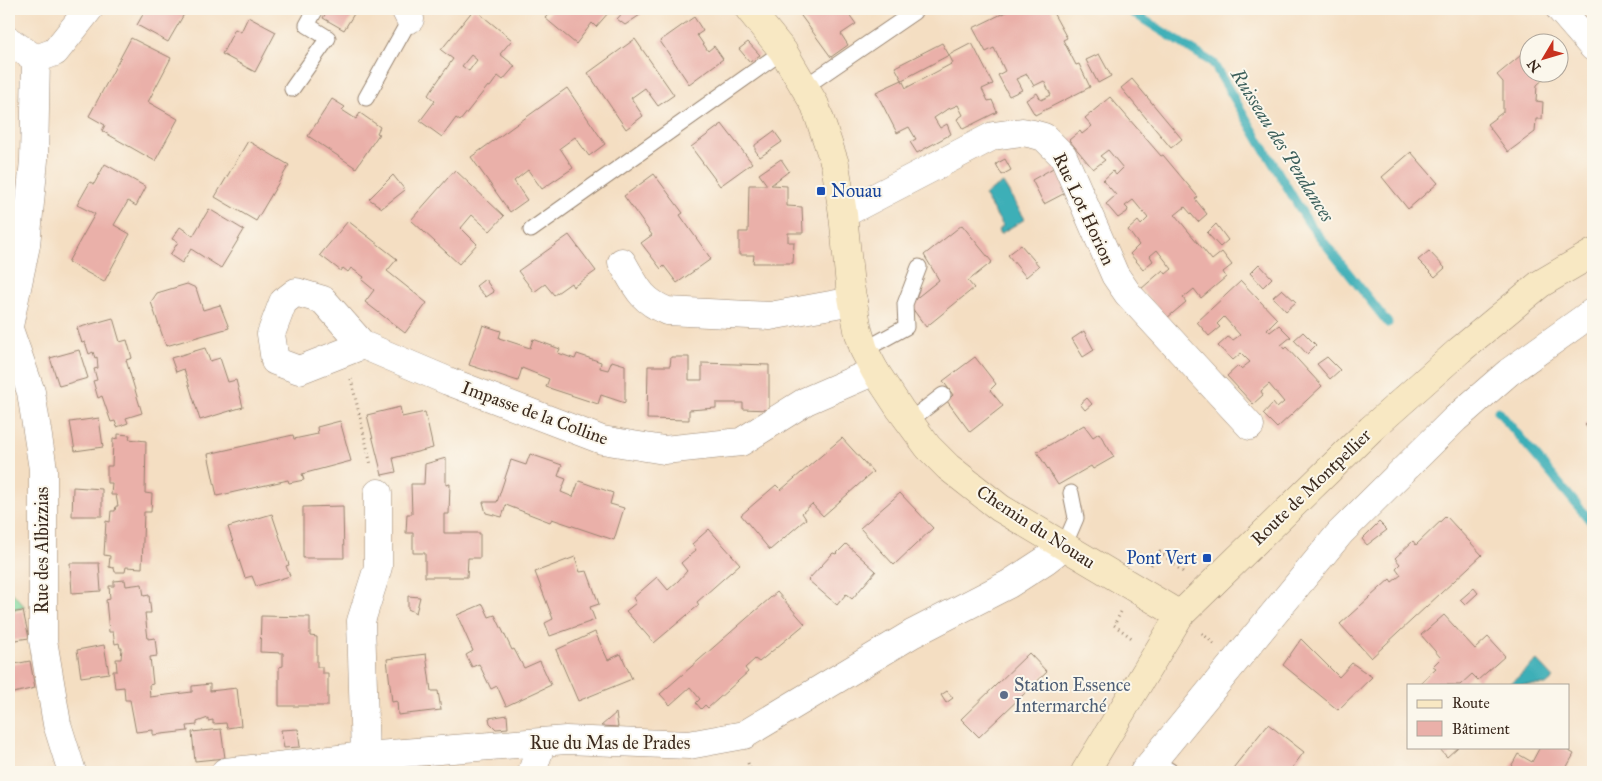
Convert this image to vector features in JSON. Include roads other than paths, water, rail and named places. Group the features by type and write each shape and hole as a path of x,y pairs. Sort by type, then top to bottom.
{"street":[{"path":"9,41 36,59 55,52 89,9"},
{"name":"Chemin du Nouau","path":"750,9 783,51 806,86 815,105 835,164 853,301 869,360 909,421 928,446 948,467 1000,508 1180,615"},
{"path":"1560,9 1593,47"},
{"name":"Rue des Albizzias","path":"36,59 34,160 27,236 9,327 31,392 43,469 43,640 57,724 72,772"},
{"name":"Rue Lot Horion","path":"843,214 993,136 1022,132 1044,137 1063,156 1115,275 1128,294 1250,426"},
{"name":"Route de Montpellier","path":"1085,772 1180,615 1371,428 1445,363 1540,284 1593,253"},
{"path":"622,262 641,296 653,305 667,311 770,316 853,301"},
{"path":"1156,768 1340,533 1455,418 1509,372 1593,312"},
{"name":"Impasse de la Colline","path":"352,350 448,381 602,440 664,450 741,442 869,360"},
{"path":"365,756 361,621 378,567 378,493"},
{"name":"Rue du Mas de Prades","path":"225,772 262,770 365,756 566,740 689,744 744,735 912,634 1009,584 1064,546"},
{"path":"532,772 542,742"}],"lane":[{"path":"292,89 328,38 307,25 316,9"},
{"path":"806,86 914,12 912,9"},
{"path":"366,98 408,14"},
{"path":"530,230 783,51"},
{"path":"869,360 906,327 904,304 919,267"},
{"path":"909,421 943,395"},
{"path":"1064,546 1076,518 1071,493"}],"water":[{"path":"1003,183 1025,219 1000,234 998,230 1003,226 984,195"},
{"path":"1537,660 1554,678 1547,684 1510,684"}],"waterway":[{"name":"Ruisseau des Pendances","path":"1127,9 1213,63 1308,222 1388,323"},
{"name":"Ruisseau des Pendances","path":"1498,411 1593,524"}],"place":[{"name":"Nouau","path":"821,191"},
{"name":"Pont Vert","path":"1207,558"},
{"name":"Station Essence Intermarché","path":"1004,695"}]}
